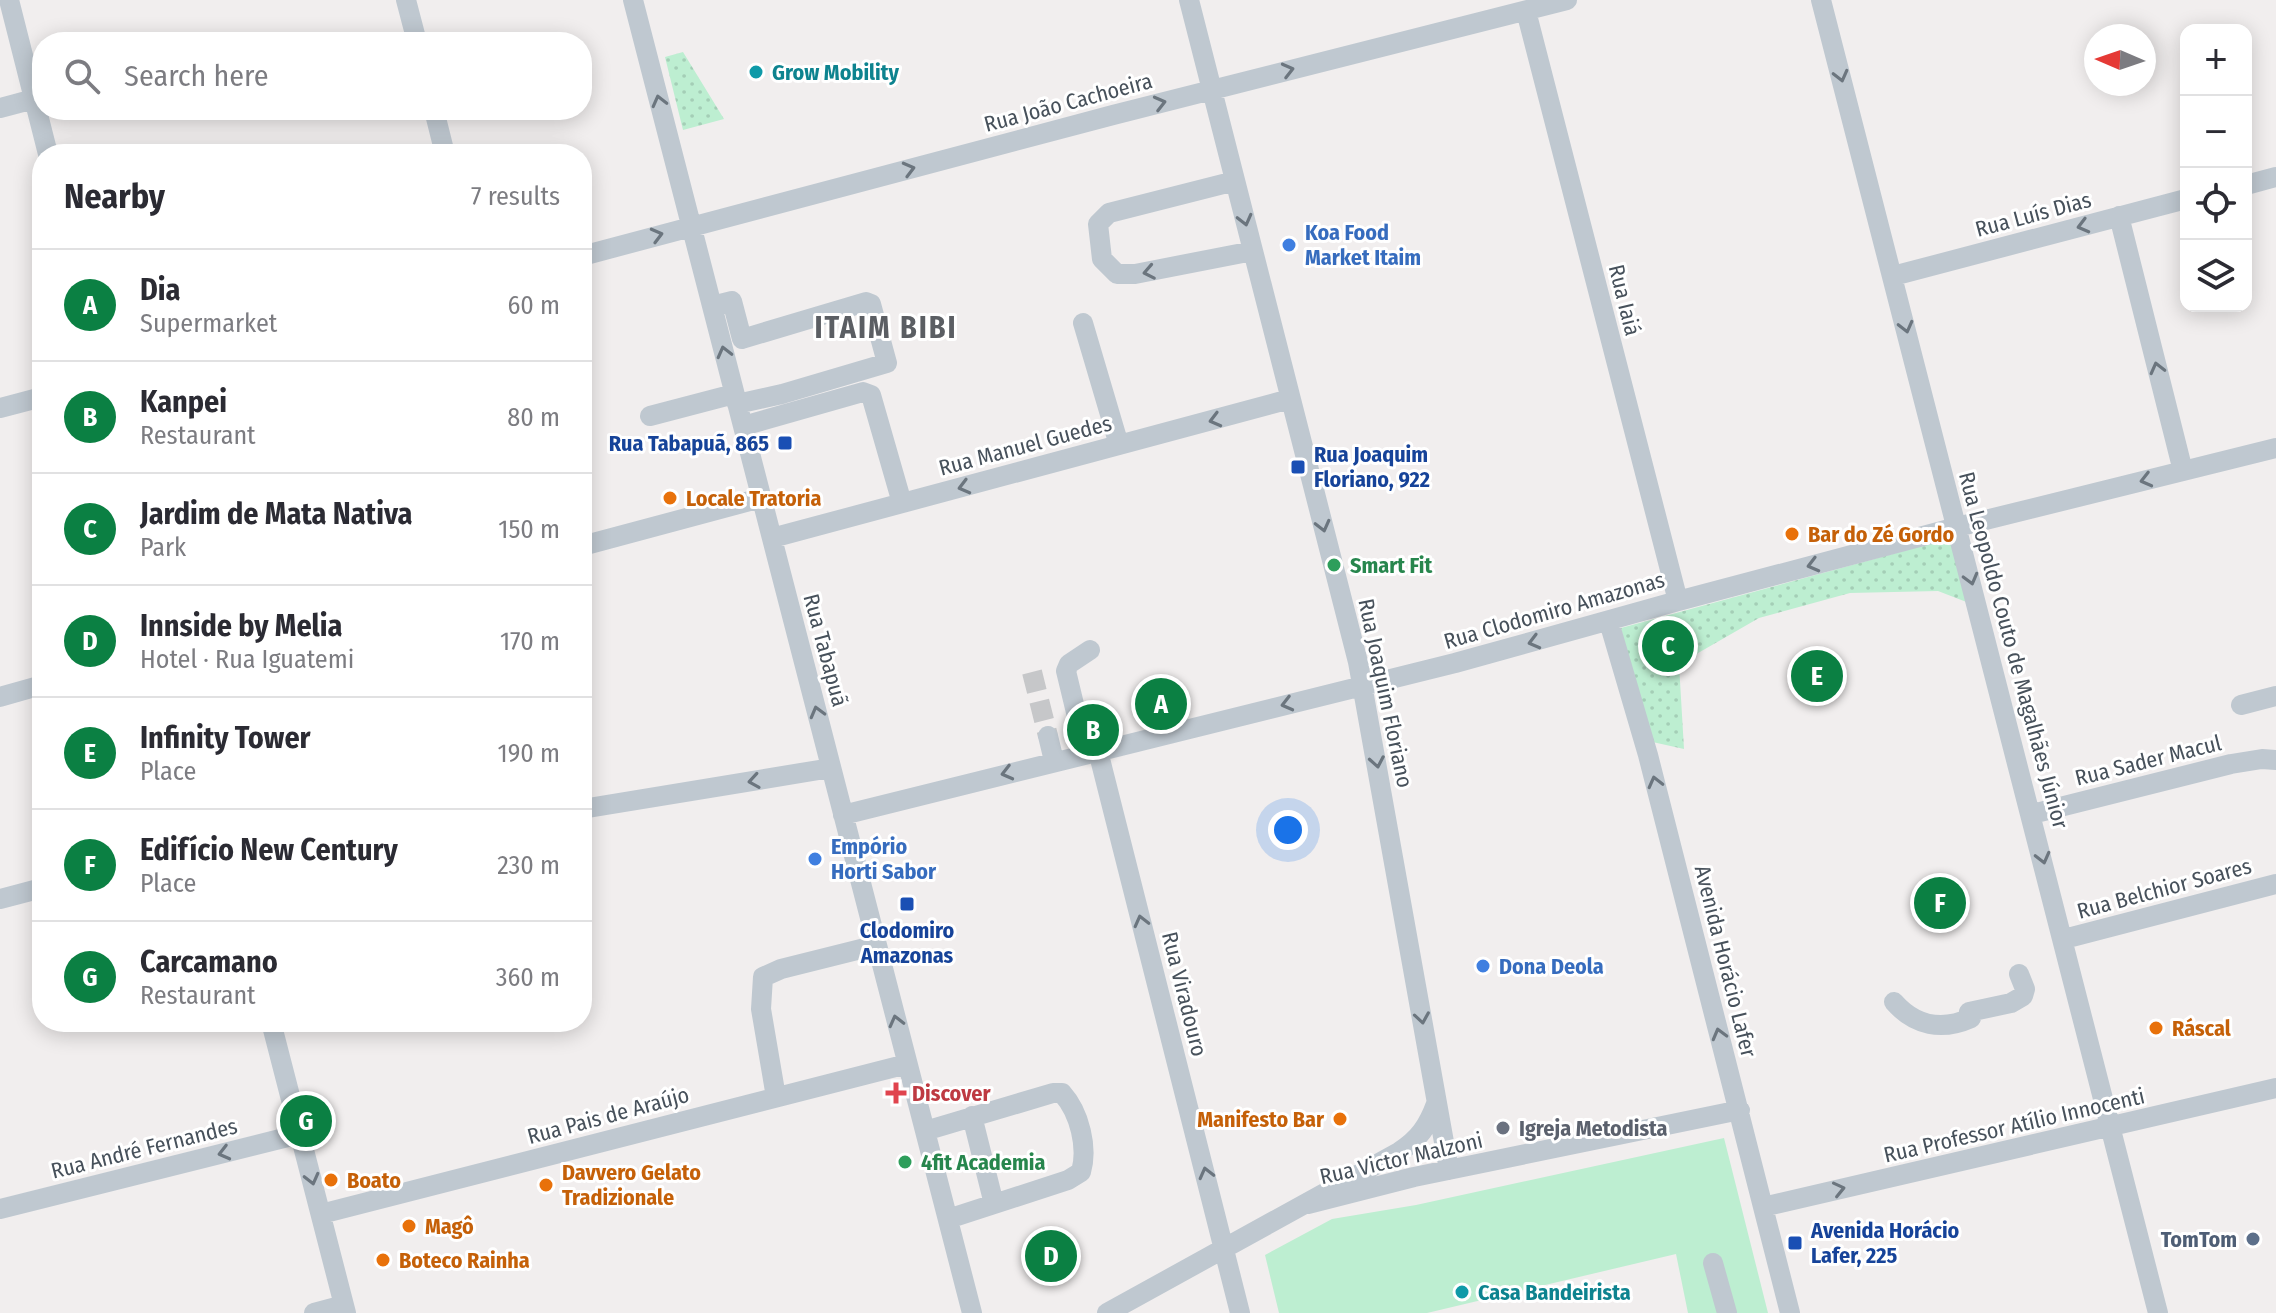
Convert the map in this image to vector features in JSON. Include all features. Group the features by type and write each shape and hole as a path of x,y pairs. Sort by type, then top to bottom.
{"street":[{"path":"9,0 32,91"},
{"path":"406,0 414,32"},
{"name":"Rua Tabapuã","path":"633,0 972,1313"},
{"name":"Rua Joaquim Floriano","path":"1189,0 1363,685 1449,1170"},
{"name":"Rua João Cachoeira","path":"592,253 1567,0"},
{"name":"Rua Leopoldo Couto de Magalhães Júnior","path":"1821,0 2158,1313"},
{"name":"Rua Iaiá","path":"1526,11 1678,601"},
{"path":"0,108 32,100"},
{"path":"39,120 45,144"},
{"path":"436,120 442,144"},
{"path":"2252,183 2276,177"},
{"path":"1235,181 1109,213 1098,224 1102,259 1117,274 1135,274 1253,251"},
{"name":"Rua Luís Dias","path":"1893,276 2180,201"},
{"path":"2119,216 2183,471"},
{"path":"650,416 736,399 782,394 887,363 871,304 866,302 742,339 732,301 712,306"},
{"path":"1083,323 1119,445"},
{"path":"743,426 863,392 871,395 902,503"},
{"name":"Rua Manuel Guedes","path":"772,538 1290,399"},
{"path":"0,408 32,400"},
{"name":"Rua Clodomiro Amazonas","path":"843,815 1609,622 1957,527 2276,448"},
{"path":"592,543 761,498"},
{"name":"Avenida Horácio Lafer","path":"1609,622 1648,755 1790,1313"},
{"name":"Rua Viradouro","path":"1090,650 1069,664 1066,671 1092,752 1240,1313"},
{"path":"0,697 32,688"},
{"path":"2241,705 2276,696"},
{"path":"1048,736 1054,761"},
{"name":"Rua Sader Macul","path":"2032,814 2231,764 2276,760"},
{"path":"592,807 831,768"},
{"name":"Rua Belchior Soares","path":"2064,939 2276,884"},
{"path":"0,899 32,891"},
{"path":"776,1097 761,1009 763,977 781,969 877,945"},
{"path":"1894,1002 1905,1015 1919,1022 1940,1026 1958,1024 1971,1018 1969,1012 2011,1003 2023,996 2025,989 2019,974"},
{"path":"274,1032 345,1309 314,1313"},
{"name":"Rua Pais de Araújo","path":"321,1214 907,1064"},
{"name":"Rua Professor Atílio Innocenti","path":"1763,1207 2276,1088"},
{"path":"925,1131 1053,1093 1062,1093 1069,1101 1082,1135 1085,1159 1081,1172 1068,1180 948,1219"},
{"name":"Rua Victor Malzoni","path":"1109,1313 1308,1204 1417,1140 1429,1123 1436,1104"},
{"name":"Rua Victor Malzoni","path":"1308,1204 1449,1170 1740,1110"},
{"path":"972,1116 994,1204"},
{"name":"Rua André Fernandes","path":"0,1209 300,1134"},
{"path":"1713,1263 1727,1313"}],"green space":[{"path":"683,52 724,119 683,130 665,57"},
{"path":"1951,538 1969,603 1938,591 1850,593 1759,618 1679,664 1684,749 1648,741 1621,628"},
{"path":"1724,1138 1768,1313 1688,1313 1676,1254 1427,1313 1279,1313 1265,1255 1332,1219 1416,1205"}],"tunnel":[{"path":"1032,672 1048,736"}],"place":[{"name":"Grow Mobility","path":"756,72"},
{"name":"Koa Food Market Itaim","path":"1289,245"},
{"name":"Rua Tabapuã, 865","path":"785,443"},
{"name":"Rua Joaquim Floriano, 922","path":"1298,467"},
{"name":"Locale Tratoria","path":"670,498"},
{"name":"Bar do Zé Gordo","path":"1792,534"},
{"name":"Smart Fit","path":"1334,565"},
{"name":"Jardim de Mata Nativa","path":"1668,646"},
{"name":"Infinity Tower","path":"1817,676"},
{"name":"Dia","path":"1161,704"},
{"name":"Kanpei","path":"1093,730"},
{"name":"Empório Horti Sabor","path":"815,859"},
{"name":"Edifício New Century","path":"1940,903"},
{"name":"Clodomiro Amazonas","path":"907,904"},
{"name":"Dona Deola","path":"1483,966"},
{"name":"Ráscal","path":"2156,1028"},
{"name":"Discover","path":"896,1093"},
{"name":"Manifesto Bar","path":"1340,1119"},
{"name":"Carcamano","path":"306,1121"},
{"name":"Igreja Metodista","path":"1503,1128"},
{"name":"4fit Academia","path":"905,1162"},
{"name":"Boato","path":"331,1180"},
{"name":"Davvero Gelato Tradizionale","path":"546,1185"},
{"name":"Magô","path":"409,1226"},
{"name":"TomTom","path":"2253,1239"},
{"name":"Avenida Horácio Lafer, 225","path":"1795,1243"},
{"name":"Innside by Melia","path":"1051,1256"},
{"name":"Boteco Rainha","path":"383,1260"},
{"name":"Casa Bandeirista","path":"1462,1292"}],"district":[{"name":"ITAIM BIBI","path":"886,328"}]}
